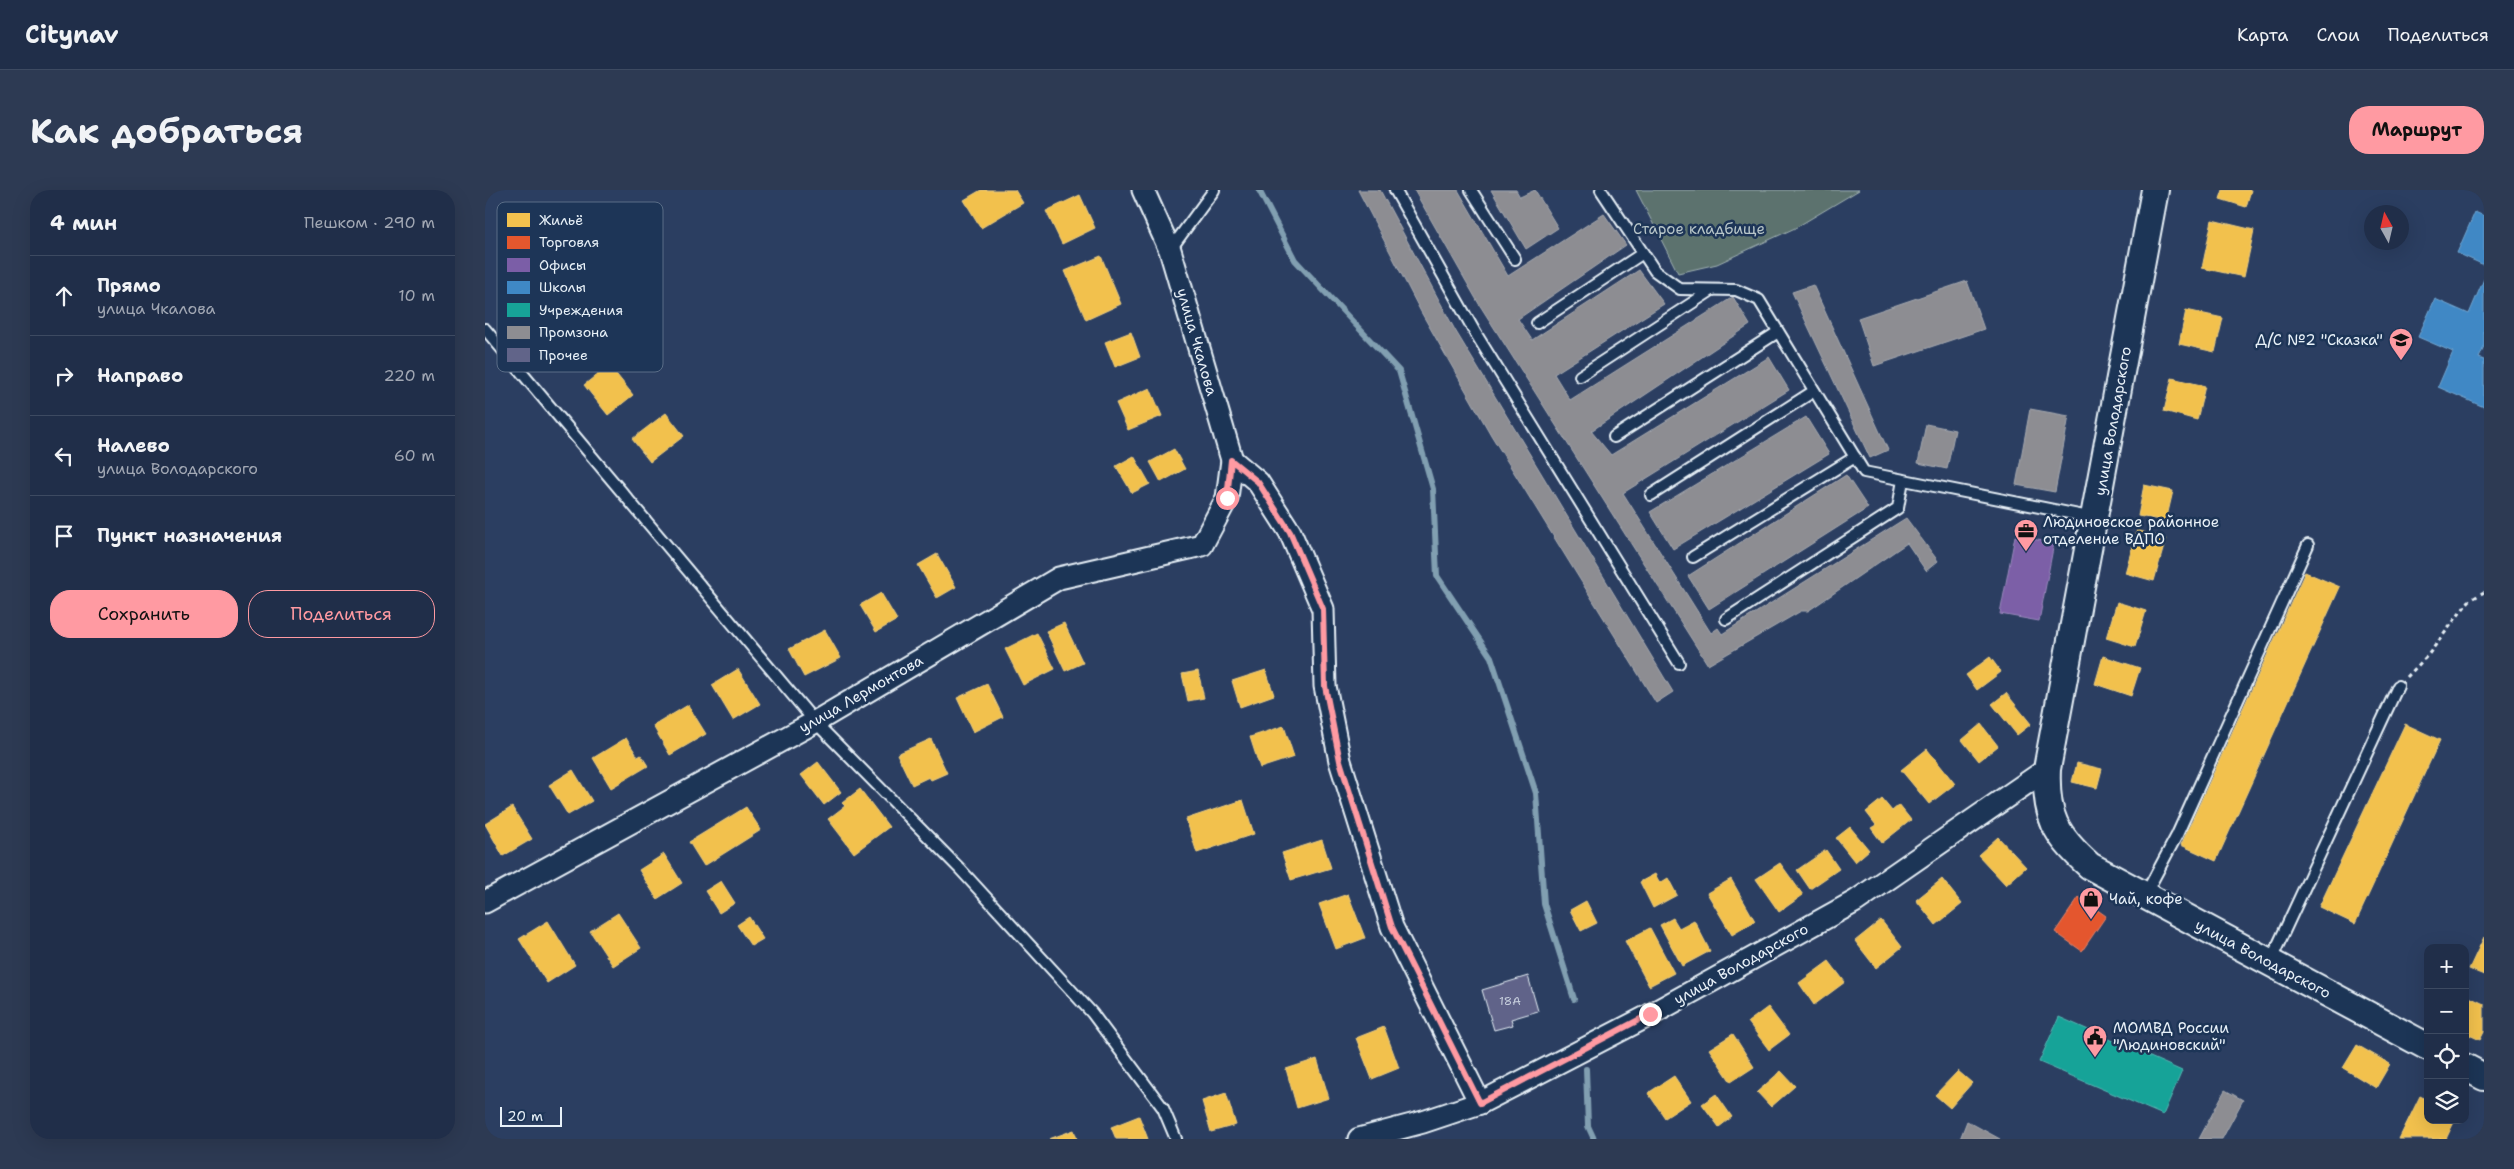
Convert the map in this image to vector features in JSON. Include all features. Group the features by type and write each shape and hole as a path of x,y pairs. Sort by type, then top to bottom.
{"street":[{"name":"улица Чкалова","path":"1143,190 1170,250 1231,460 1227,498"},
{"name":"улица Володарского","path":"2155,190 2047,769 2046,797 2054,824 2067,845 2090,866 2424,1045"},
{"path":"1231,460 1258,482 1290,532 1323,609 1325,686 1340,761 1389,918 1480,1103"},
{"name":"улица Лермонтова","path":"485,902 815,722 1059,578 1202,545 1227,498"},
{"name":"улица Володарского","path":"1359,1139 1423,1122 1480,1103 1650,1014 1856,901 2047,769"},
{"path":"2469,1069 2484,1077"}],"lane":[{"path":"1170,250 1213,190"},
{"path":"1395,190 1476,334 1679,664"},
{"path":"1471,190 1515,259"},
{"path":"1601,190 1655,271 1680,289 1736,290 1759,300 1864,472 2095,518"},
{"path":"1537,323 1643,253"},
{"path":"1579,376 1712,290"},
{"path":"485,329 497,343"},
{"path":"1615,437 1778,332"},
{"path":"521,372 815,722 960,869 1092,1013 1163,1108 1176,1139"},
{"path":"1651,496 1815,392"},
{"path":"1693,557 1855,457"},
{"path":"1726,619 1898,508 1903,480"},
{"path":"2145,896 2177,835 2308,545"},
{"path":"2270,962 2398,686"}],"path":[{"path":"2398,686 2428,655 2469,601 2484,592"}],"green space":[{"name":"Старое кладбище","path":"1636,190 1859,190 1795,228 1717,264 1678,273"}],"building: Жильё":[{"path":"981,190 1015,190 1023,203 981,228 964,200"},
{"path":"2223,190 2251,190 2246,207 2220,199"},
{"path":"1080,195 1095,228 1062,244 1046,211"},
{"path":"2212,220 2254,230 2244,277 2202,268"},
{"path":"1101,256 1121,304 1086,320 1065,271"},
{"path":"2186,310 2223,318 2215,352 2179,344"},
{"path":"1131,332 1140,357 1115,367 1105,342"},
{"path":"600,372 615,372 633,395 608,415 584,385"},
{"path":"2172,378 2205,386 2197,420 2164,411"},
{"path":"1150,388 1162,416 1128,430 1116,403"},
{"path":"666,413 684,436 650,462 632,439"},
{"path":"1174,449 1185,469 1161,482 1150,462"},
{"path":"1134,456 1150,484 1132,493 1116,466"},
{"path":"2144,485 2173,491 2166,521 2138,516"},
{"path":"2137,530 2166,539 2154,581 2125,573"},
{"path":"937,554 956,587 937,598 918,565"},
{"path":"2305,572 2340,587 2216,861 2181,845"},
{"path":"881,593 897,620 876,632 860,605"},
{"path":"2117,602 2146,611 2135,647 2106,638"},
{"path":"1064,623 1083,663 1065,671 1046,631"},
{"path":"825,630 841,658 804,677 789,649"},
{"path":"1037,633 1055,669 1023,685 1005,649"},
{"path":"2103,656 2140,668 2131,696 2095,684"},
{"path":"1990,657 2001,672 1977,690 1966,675"},
{"path":"738,669 760,704 733,720 712,685"},
{"path":"1266,670 1274,695 1240,707 1232,681"},
{"path":"1198,671 1204,698 1188,701 1182,674"},
{"path":"987,684 1003,717 973,732 957,698"},
{"path":"2006,693 2031,724 2017,735 1992,704"},
{"path":"688,705 706,734 670,755 653,726"},
{"path":"1981,724 1998,746 1979,761 1962,740"},
{"path":"2405,724 2440,740 2355,924 2319,907"},
{"path":"1284,726 1294,757 1260,768 1250,737"},
{"path":"626,738 638,757 641,755 648,766 611,788 593,758"},
{"path":"931,739 947,773 931,780 929,777 912,785 897,754"},
{"path":"1927,749 1955,784 1929,804 1901,770"},
{"path":"818,762 841,792 824,805 801,775"},
{"path":"2077,763 2102,769 2097,788 2072,782"},
{"path":"573,770 592,801 568,815 549,785"},
{"path":"860,789 889,827 854,853 828,819 845,806 842,803"},
{"path":"1882,799 1892,811 1899,805 1911,820 1882,843 1871,828 1876,825 1866,812"},
{"path":"1243,800 1254,834 1197,853 1186,819"},
{"path":"512,807 532,839 503,856 485,824"},
{"path":"746,807 761,830 704,866 689,842"},
{"path":"1850,827 1869,850 1855,862 1836,838"},
{"path":"1998,837 2026,867 2006,885 1978,855"},
{"path":"1322,840 1331,868 1291,880 1282,853"},
{"path":"1826,850 1839,869 1810,889 1797,870"},
{"path":"664,854 682,883 657,899 639,870"},
{"path":"1780,863 1803,895 1779,912 1756,879"},
{"path":"1655,874 1660,883 1668,878 1677,895 1653,908 1640,882"},
{"path":"1731,879 1755,921 1732,935 1707,893"},
{"path":"1942,879 1962,904 1936,925 1916,900"},
{"path":"721,881 735,903 719,913 705,891"},
{"path":"1348,894 1365,938 1336,949 1319,904"},
{"path":"1586,901 1597,923 1581,931 1570,910"},
{"path":"618,913 641,948 613,966 590,931"},
{"path":"749,917 763,939 751,946 737,925"},
{"path":"1673,918 1679,928 1694,920 1710,951 1682,966 1660,925"},
{"path":"1881,920 1902,947 1876,968 1855,941"},
{"path":"548,921 575,965 547,983 519,939"},
{"path":"1650,928 1674,973 1649,986 1625,941"},
{"path":"2484,937 2484,975 2469,969"},
{"path":"1829,961 1845,982 1814,1005 1799,983"},
{"path":"2469,997 2484,1004 2484,1032 2480,1040 2469,1035"},
{"path":"1768,1007 1789,1035 1769,1050 1748,1022"},
{"path":"1384,1027 1399,1068 1372,1079 1356,1038"},
{"path":"1733,1034 1754,1067 1731,1082 1709,1049"},
{"path":"2357,1045 2390,1064 2376,1088 2343,1068"},
{"path":"1317,1059 1329,1098 1297,1108 1286,1069"},
{"path":"1781,1071 1795,1086 1771,1107 1757,1092"},
{"path":"1958,1071 1972,1083 1950,1108 1935,1095"},
{"path":"1674,1076 1691,1101 1665,1118 1648,1093"},
{"path":"1226,1093 1236,1125 1211,1132 1202,1101"},
{"path":"1716,1094 1732,1117 1719,1127 1702,1104"},
{"path":"2420,1096 2424,1098 2424,1124 2453,1124 2446,1139 2399,1139"},
{"path":"1139,1116 1148,1139 1116,1139 1111,1127"},
{"path":"1074,1130 1077,1139 1049,1139"}],"building: Торговля":[{"path":"2079,897 2106,916 2082,951 2055,932"}],"building: Офисы":[{"path":"2015,536 2054,543 2039,621 2000,614"}],"building: Школы":[{"path":"2475,212 2484,216 2484,265 2457,253"},
{"path":"2484,279 2484,347 2479,358 2484,360 2484,407 2438,387 2453,352 2418,337 2435,299 2469,314"}],"building: Учреждения":[{"path":"2059,1017 2182,1071 2163,1115 2039,1062"}],"building: Промзона":[{"path":"1358,190 1380,190 1455,330 1673,692 1656,703 1491,435 1421,312"},
{"path":"1414,190 1458,190 1508,276 1604,214 1626,245 1518,319 1532,340 1639,270 1664,304 1554,374 1570,400 1733,297 1750,325 1591,431 1611,455 1769,357 1789,390 1623,493 1711,633 1718,628 1722,634 1906,518 1938,561 1926,571 1907,543 1808,611 1801,611 1708,665 1479,304"},
{"path":"1491,190 1516,190 1520,197 1535,190 1558,228 1526,249"},
{"path":"1967,281 1984,329 1874,366 1858,318"},
{"path":"1813,285 1888,450 1870,458 1792,292"},
{"path":"2030,409 2069,416 2055,492 2016,485"},
{"path":"1806,417 1829,454 1673,549 1650,512"},
{"path":"1926,424 1955,430 1947,469 1918,463"},
{"path":"1846,475 1868,508 1709,609 1688,576"},
{"path":"2225,1090 2243,1100 2222,1139 2199,1139"},
{"path":"1967,1121 2000,1139 1960,1139"}],"building: Прочее":[{"path":"1528,976 1538,1011 1511,1019 1513,1025 1494,1030 1482,990"}],"waterway":[{"path":"1259,190 1295,260 1399,371 1433,489 1437,576 1491,657 1536,793 1544,904 1574,999"},
{"path":"1586,1069 1588,1126 1594,1139"}],"place":[{"name":"Д/С №2 \"Сказка\"","path":"2401,361"},
{"name":"Людиновское районное отделение ВДПО","path":"2026,552"},
{"name":"Чай, кофе","path":"2091,920"},
{"name":"МОМВД России \"Людиновский\"","path":"2095,1058"}],"route":[{"path":"1227,498 1231,460 1258,482 1290,532 1323,609 1325,686 1340,761 1392,927 1480,1103 1650,1014"}]}
